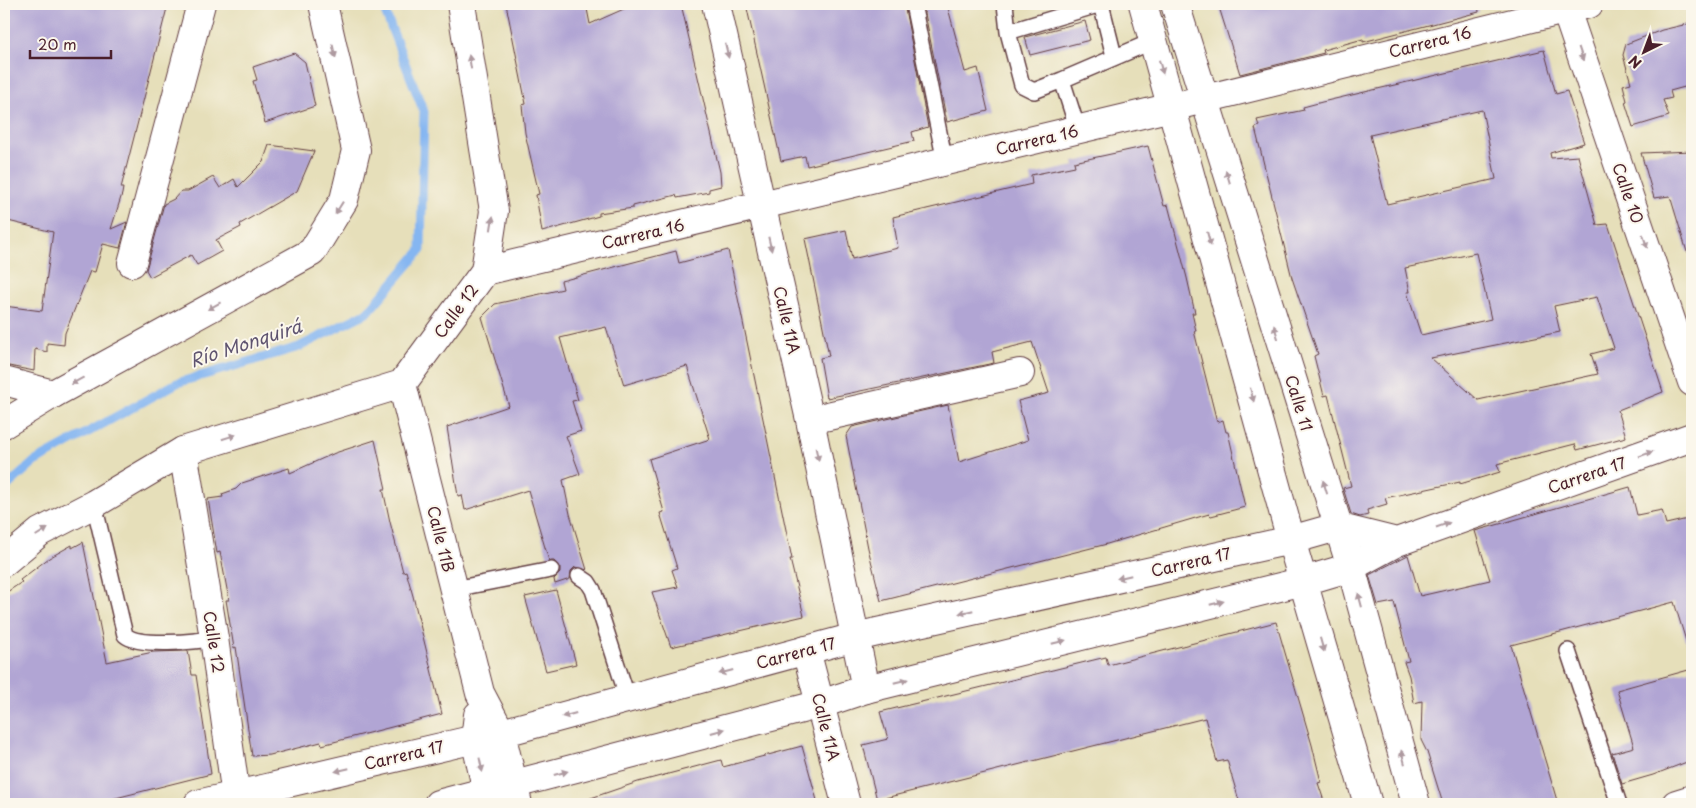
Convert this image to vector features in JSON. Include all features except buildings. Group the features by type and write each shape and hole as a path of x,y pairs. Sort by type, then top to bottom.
{"street":[{"path":"132,263 201,4"},
{"path":"4,424 53,394 312,252 344,200 356,150 324,4"},
{"name":"Calle 12","path":"402,384 485,271 494,211 460,4"},
{"name":"Calle 11A","path":"716,4 810,420 866,689"},
{"path":"1142,4 1291,540 1368,804"},
{"name":"Calle 11","path":"1175,4 1351,567 1416,804"},
{"name":"Carrera 16","path":"485,271 1204,100 1573,5"},
{"name":"Calle 10","path":"1573,5 1692,382"},
{"path":"810,420 1020,373"},
{"path":"4,381 53,394"},
{"path":"4,562 40,532 94,504 183,451 402,384"},
{"name":"Calle 11B","path":"402,384 480,693 488,736 488,798"},
{"name":"Carrera 17","path":"438,804 516,795 866,689 1304,582 1351,567 1397,542 1692,438"},
{"name":"Calle 12","path":"183,451 214,638 237,799"},
{"name":"Carrera 17","path":"198,804 237,799 488,736 855,637 1291,540 1337,527 1397,542"},
{"name":"Calle 11A","path":"806,650 846,804"},
{"name":"Calle 11B","path":"488,736 516,795"},
{"path":"1676,804 1692,799"}],"lane":[{"path":"913,4 945,162"},
{"path":"1005,4 1008,32 1022,85 1034,91 1153,41"},
{"path":"1008,32 1101,4 1114,56"},
{"path":"1062,80 1078,130"},
{"path":"94,504 125,635 136,641 202,641 214,638"},
{"path":"454,589 551,570"},
{"path":"579,576 588,582 593,590 628,699"},
{"path":"1568,651 1619,804"}],"waterway":[{"name":"Río Monquirá","path":"4,489 34,462 177,383 299,347 368,312 421,250 424,112 382,4"}]}
